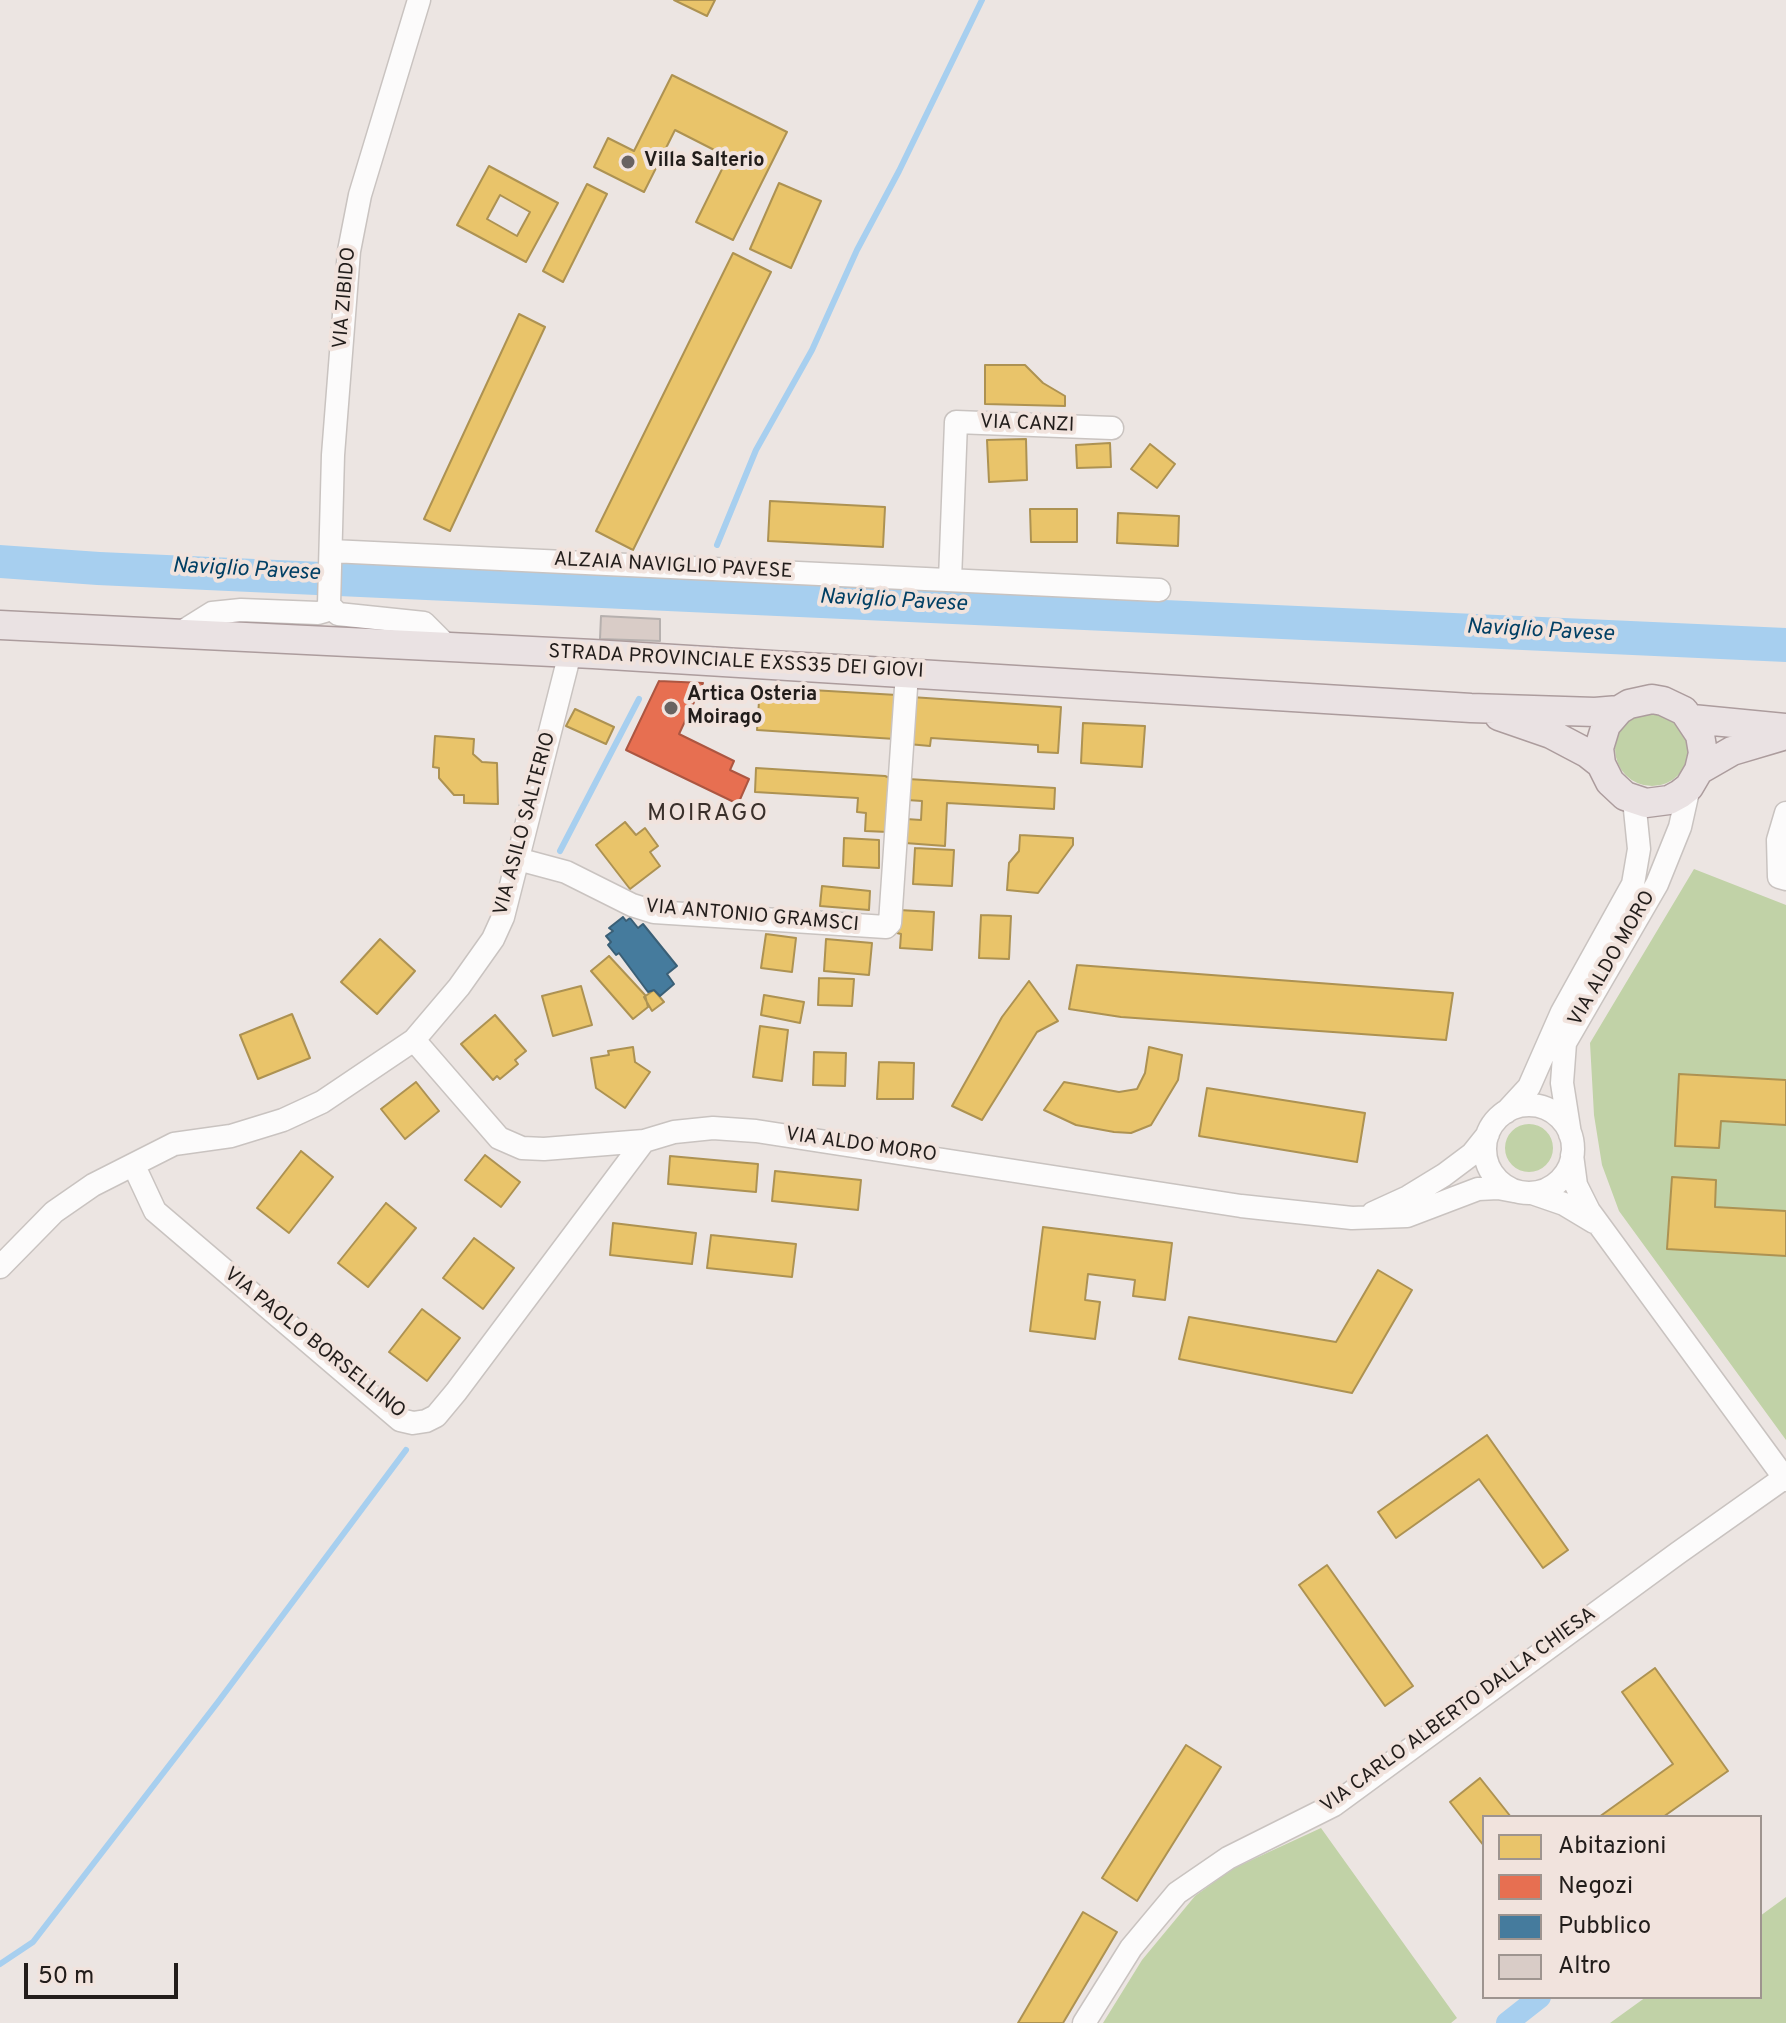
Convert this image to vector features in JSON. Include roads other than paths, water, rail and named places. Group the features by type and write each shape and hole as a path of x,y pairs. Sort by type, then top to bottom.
{"main road":[{"name":"STRADA PROVINCIALE EXSS35 DEI GIOVI","path":"0,625 570,653 1471,708"},
{"path":"1471,708 1595,712 1619,710 1640,700 1663,701 1684,711 1692,719 1703,744 1694,779"},
{"path":"1471,708 1551,734 1601,764"},
{"path":"1619,710 1603,732 1599,748 1601,764 1610,782 1634,800 1646,803 1669,800 1732,751 1786,735"},
{"path":"1692,719 1786,728"}],"street":[{"name":"VIA ZIBIDO","path":"329,605 333,455 349,251 360,195 419,0"},
{"name":"VIA CANZI","path":"950,580 956,422 1112,428"},
{"name":"ALZAIA NAVIGLIO PAVESE","path":"331,551 1159,590"},
{"path":"180,633 212,613 241,610 318,613 325,611 329,605 338,614 424,623 448,647"},
{"name":"VIA ASILO SALTERIO","path":"0,1267 54,1212 93,1185 174,1144 231,1136 283,1120 322,1102 414,1040 459,987 493,939 503,917 570,653"},
{"name":"VIA ANTONIO GRAMSCI","path":"515,863 525,861 566,872 632,905 654,912 886,927 890,923 907,673"},
{"name":"VIA ALDO MORO","path":"1694,779 1677,835 1657,884 1565,1043 1562,1083 1576,1185 1599,1225 1785,1479"},
{"name":"VIA ALDO MORO","path":"1506,1112 1529,1087 1562,1012 1633,884 1639,849 1634,800"},
{"path":"1786,813 1778,840 1779,877 1786,879"},
{"name":"VIA ALDO MORO","path":"414,1040 499,1138 522,1148 644,1141 674,1132 713,1128 756,1131 1241,1206 1352,1218 1407,1216 1478,1189 1523,1192"},
{"path":"1523,1192 1548,1189 1558,1182 1567,1171 1571,1144 1562,1120 1547,1109 1524,1105 1506,1112 1488,1132 1485,1151 1490,1169 1500,1182 1523,1192 1564,1204 1599,1225"},
{"name":"VIA ALDO MORO","path":"1352,1218 1390,1206 1423,1188 1472,1154 1488,1132"},
{"name":"VIA PAOLO BORSELLINO","path":"134,1166 155,1211 400,1420 413,1423 436,1416 456,1392 644,1141"},
{"name":"VIA CARLO ALBERTO DALLA CHIESA","path":"1084,2023 1131,1948 1177,1893 1228,1858 1334,1805 1665,1562 1785,1479"}],"water":[{"name":"Naviglio Pavese","path":"0,545 1786,628 1786,662 97,585 0,578"}],"waterway":[{"path":"717,545 756,450 812,350 857,250 982,0"},
{"path":"560,851 639,699"},
{"path":"0,1964 33,1942 218,1702 406,1450"},
{"path":"1507,2023 1537,1999"}],"place":[{"name":"Villa Salterio","path":"628,162"},
{"name":"Artica Osteria Moirago","path":"671,708"}],"district":[{"name":"MOIRAGO","path":"708,815"}]}
